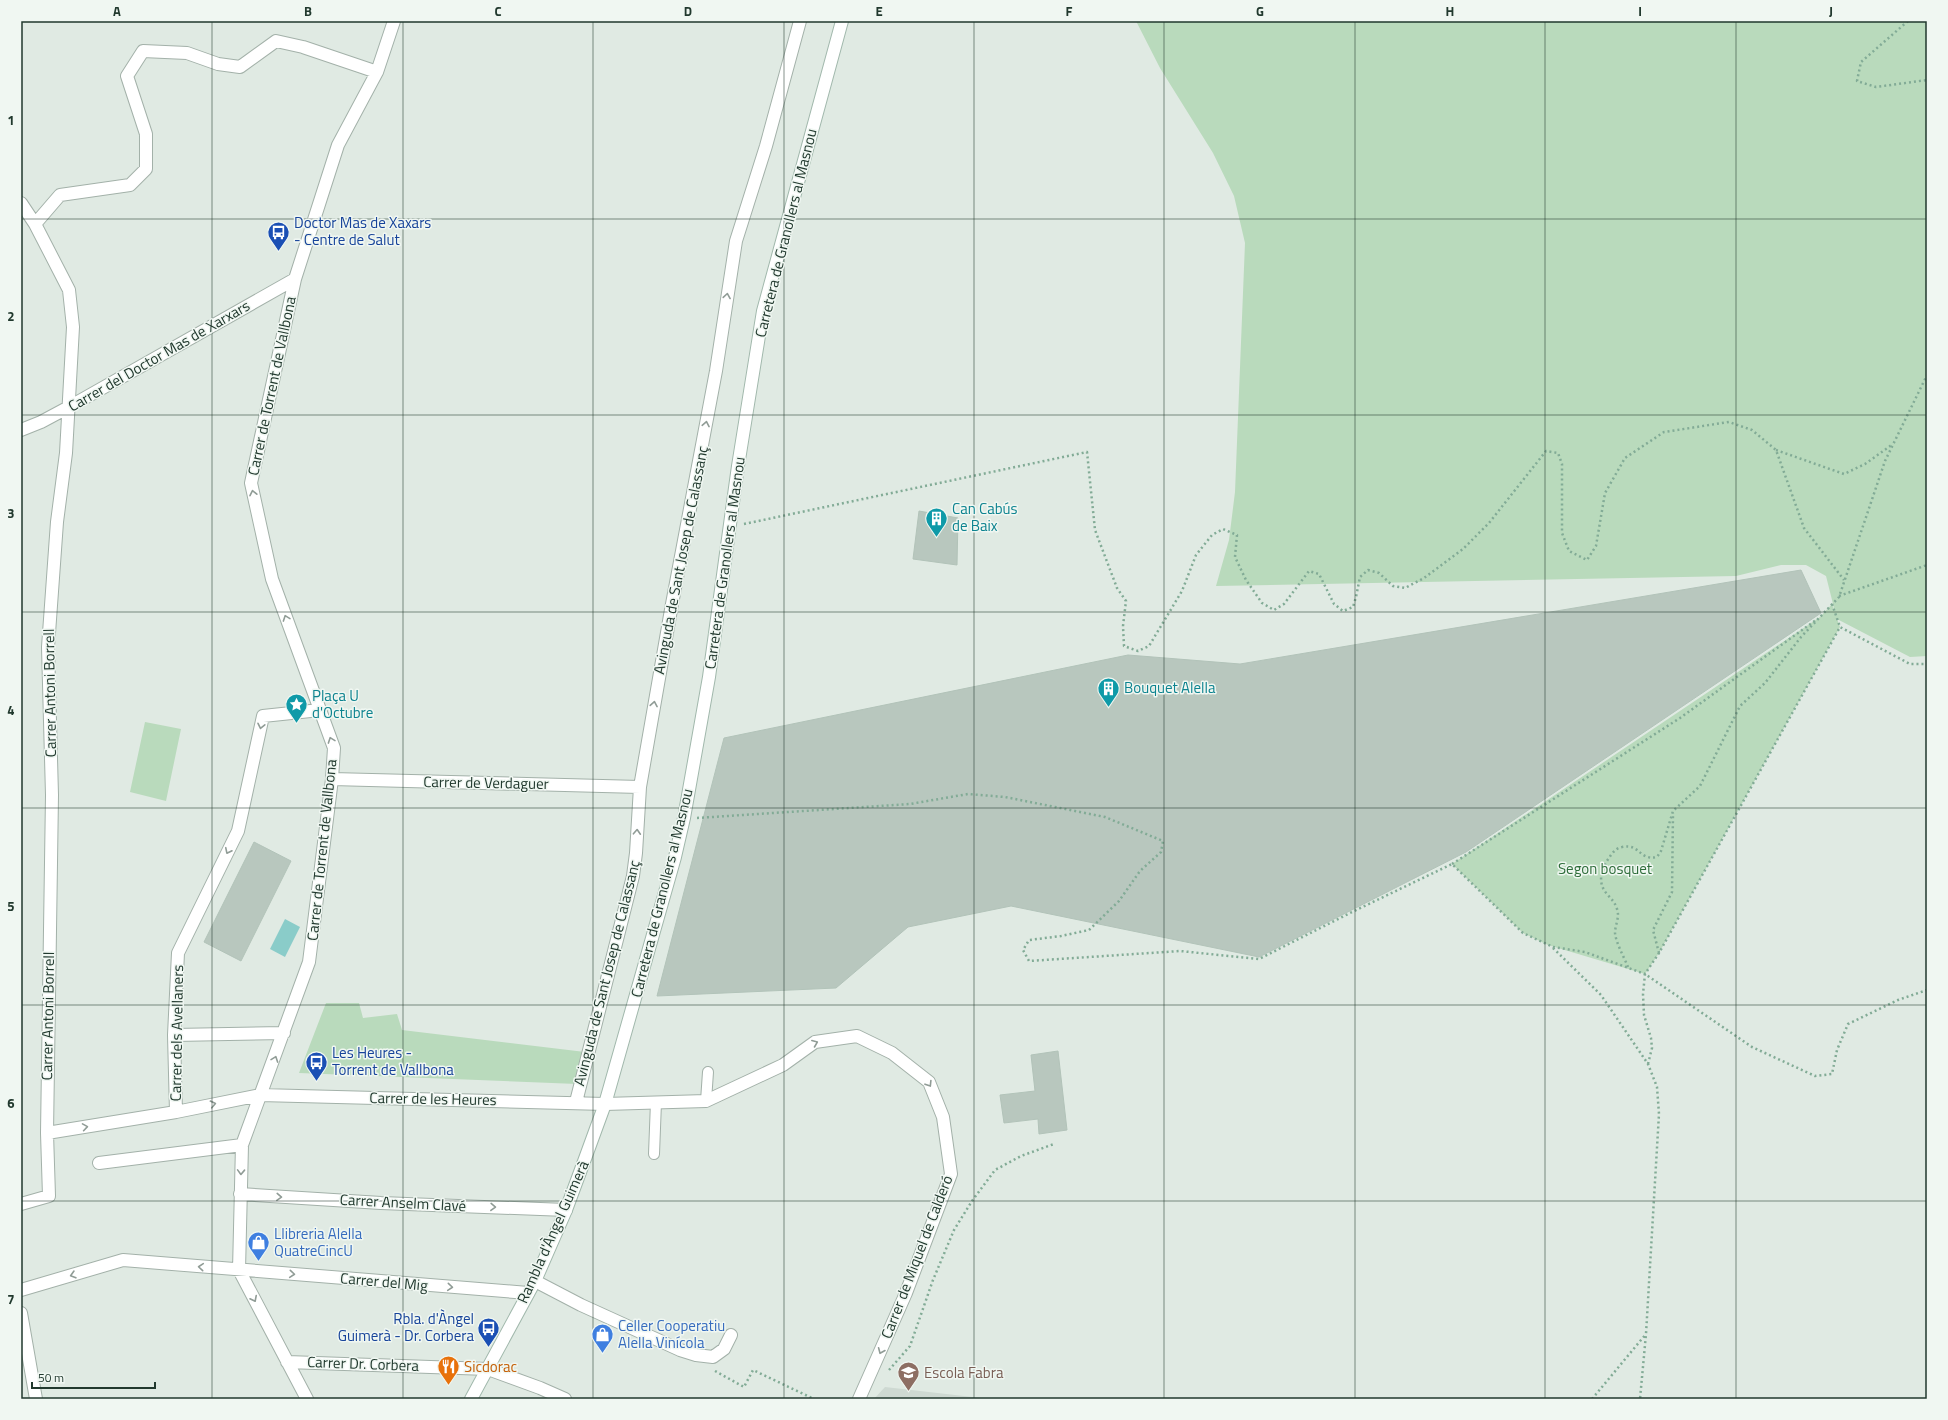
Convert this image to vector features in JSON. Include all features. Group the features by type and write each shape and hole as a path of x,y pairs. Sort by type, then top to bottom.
{"street":[{"name":"Carrer de Torrent de Vallbona","path":"307,1399 240,1270 240,1194 242,1144 309,962 332,779 334,748 272,579 251,483 295,279 338,145 376,72 394,21"},
{"name":"Avinguda de Sant Josep de Calassanç","path":"576,1102 628,902 636,853 640,787 672,604 716,370 736,241 766,146 800,21"},
{"name":"Carretera de Granollers al Masnou","path":"605,1104 645,965 684,818 709,677 729,528 763,311 842,21"},
{"path":"35,224 60,195 130,185 146,169 146,134 127,76 143,51 187,53 218,64 240,67 276,41 303,47 376,72"},
{"name":"Carrer Antoni Borrell","path":"21,203 35,224 69,290 73,327 66,453 57,522 48,647 52,795 46,1133 48,1196 21,1204"},
{"name":"Carrer del Doctor Mas de Xarxars","path":"21,430 69,407 295,279"},
{"name":"Carrer dels Avellaners","path":"176,1112 174,1035 178,953 238,831 263,716 320,710"},
{"name":"Carrer de Verdaguer","path":"332,779 640,787"},
{"path":"174,1035 284,1033"},
{"name":"Carrer de Miquel de Calderó","path":"605,1104 706,1101 783,1065 815,1042 857,1036 892,1053 929,1082 942,1117 951,1174 906,1293 859,1399"},
{"name":"Carrer de les Heures","path":"46,1133 176,1112 260,1095 576,1102 605,1104"},
{"name":"Rambla d'Àngel Guimerà","path":"471,1399 535,1281 566,1210 605,1104"},
{"path":"99,1163 242,1144"},
{"name":"Carrer Anselm Clavé","path":"240,1194 381,1203 566,1210"},
{"name":"Carrer del Mig","path":"21,1290 123,1260 528,1293"},
{"path":"535,1281 581,1305 680,1350 713,1357 724,1349 731,1335"},
{"path":"21,1313 26,1372 36,1399"},
{"name":"Carrer Dr. Corbera","path":"287,1362 488,1369 565,1399"}],"lane":[{"path":"706,1101 708,1072"},
{"path":"654,1154 656,1102"}],"path":[{"path":"1908,21 1861,62 1857,81 1876,87 1927,80"},
{"path":"1839,597 1886,461 1927,375"},
{"path":"729,528 1087,452 1095,530 1117,588 1126,601 1123,626 1124,646 1138,652 1149,646 1182,591 1196,555 1212,535 1223,529 1237,535 1235,557 1246,580 1262,603 1274,610 1284,604 1309,571 1319,574 1334,604 1343,611 1352,607 1356,597 1360,577 1368,570 1379,573 1393,586 1405,588 1424,578 1463,549 1489,523 1546,451 1558,453 1562,464 1562,533 1569,551 1587,560 1596,546 1605,493 1625,458 1664,432 1729,422 1752,430 1776,450 1844,474 1865,464 1894,443"},
{"path":"1776,450 1804,528 1844,580"},
{"path":"1628,968 1615,933 1618,910 1614,902 1605,893 1600,880 1604,864 1612,852 1620,847 1630,846 1636,848 1642,856 1650,859 1657,857 1661,851 1673,811 1700,786 1740,706 1765,683 1820,617 1839,597 1927,565"},
{"path":"1832,604 1840,627 1910,664 1927,664"},
{"path":"684,818 910,804 968,794 1005,797 1105,817 1163,842 1160,852 1140,872 1119,901 1089,930 1061,936 1029,940 1023,950 1029,961 1180,951 1259,959 1452,864 1680,718 1820,617"},
{"path":"1648,1064 1652,1048 1652,1038 1644,1015 1643,994 1645,974 1659,954 1840,627"},
{"path":"1659,954 1653,930 1672,892 1673,811"},
{"path":"1452,864 1523,934 1553,947 1585,952 1645,974 1752,1047 1815,1076 1832,1074 1837,1050 1848,1024 1898,1000 1927,990"},
{"path":"1553,947 1601,995 1648,1064 1657,1087 1658,1114 1646,1334 1640,1399"},
{"path":"866,1383 879,1381 910,1346 933,1280 954,1230 995,1170 1021,1156 1054,1144"},
{"path":"1592,1399 1646,1334"},
{"path":"707,1356 714,1371 744,1387 754,1370 814,1399"}],"shaded area":[{"name":"Escola Fabra","path":"885,1387 990,1399 874,1399"}],"green space":[{"name":"Segon bosquet","path":"1136,21 1927,21 1927,656 1910,657 1837,619 1840,627 1659,953 1645,974 1548,945 1523,933 1452,864 1820,617 1832,604 1835,612 1826,576 1806,565 1781,565 1736,576 1216,586 1229,540 1235,492 1245,243 1234,196 1213,153 1160,68"},
{"path":"145,722 181,729 166,801 130,792"},
{"path":"326,1003 359,1003 363,1018 397,1014 402,1030 585,1052 577,1084 299,1073"}],"water":[{"path":"285,919 300,927 285,957 270,949"}],"building":[{"name":"Can Cabús de Baix","path":"919,511 958,518 957,565 913,559"},
{"path":"1801,570 1821,613 1466,852 1259,957 1011,906 908,927 836,988 657,996 724,738 1128,655 1240,664"},
{"path":"254,842 291,861 241,961 204,942"},
{"path":"1058,1051 1067,1130 1039,1134 1038,1119 1004,1123 1000,1095 1035,1091 1031,1055"}],"place":[{"name":"Doctor Mas de Xaxars - Centre de Salut","path":"279,252"},
{"name":"Can Cabús de Baix","path":"936,538"},
{"name":"Bouquet Alella","path":"1108,708"},
{"name":"Plaça U d'Octubre","path":"296,724"},
{"name":"Les Heures - Torrent de Vallbona","path":"316,1082"},
{"name":"Llibreria Alella QuatreCincU","path":"259,1262"},
{"name":"Rbla. d'Àngel Guimerà - Dr. Corbera","path":"489,1348"},
{"name":"Celler Cooperatiu Alella Vinícola","path":"602,1354"},
{"name":"Sicdorac","path":"449,1386"},
{"name":"Escola Fabra","path":"908,1392"}]}
